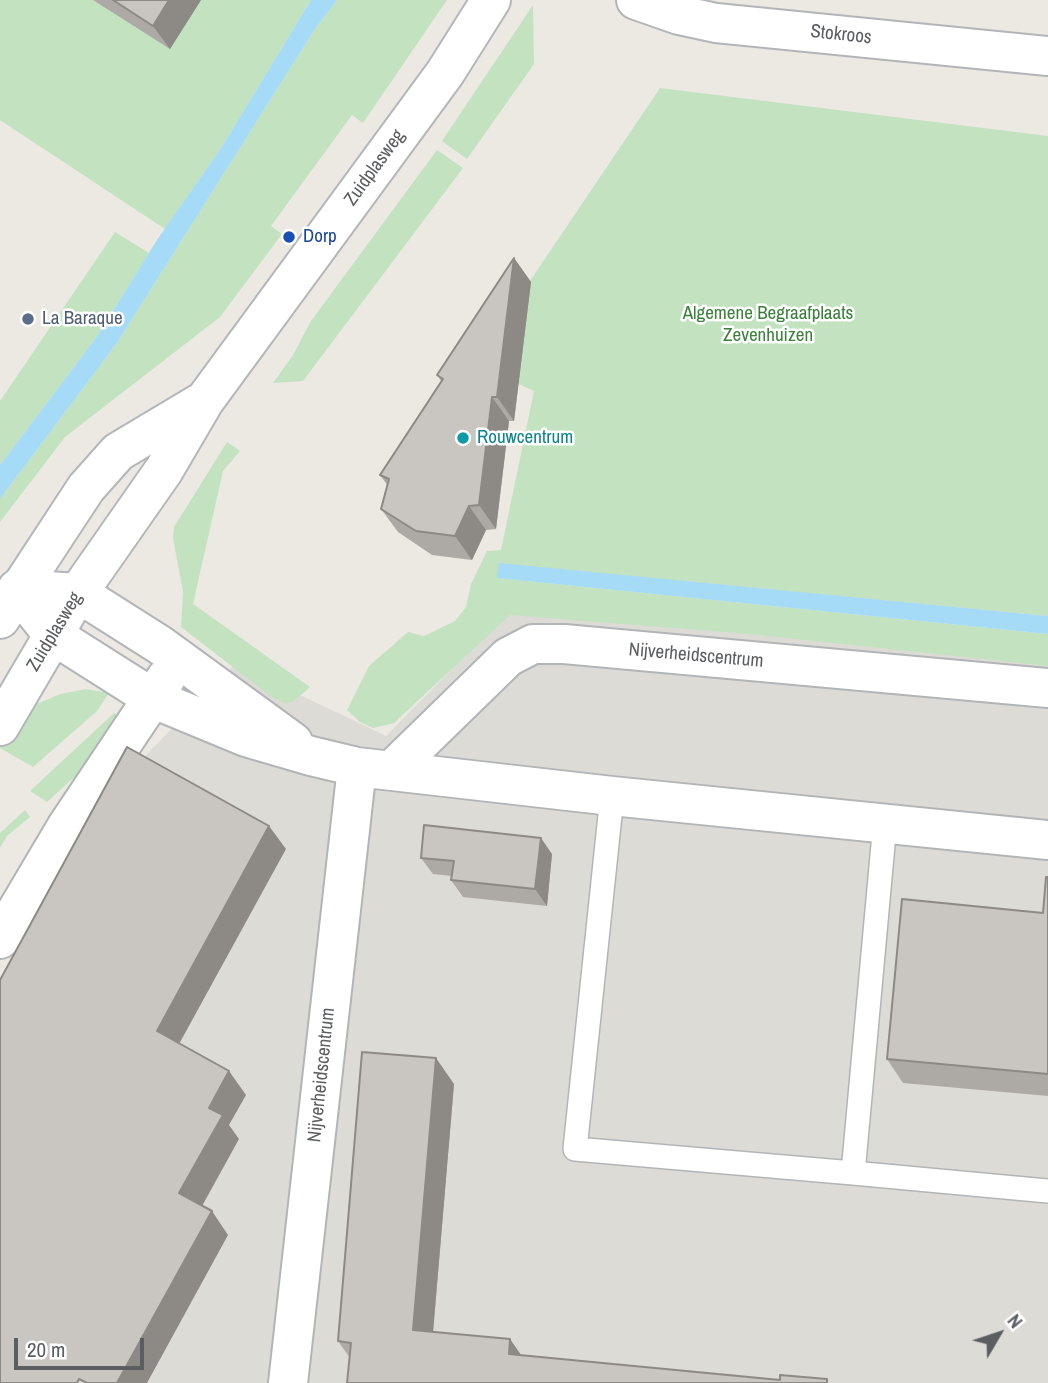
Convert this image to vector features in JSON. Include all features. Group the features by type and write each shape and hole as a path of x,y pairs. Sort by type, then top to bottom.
{"street":[{"name":"Zuidplasweg","path":"0,726 78,593 164,470 205,400 445,73 491,0"},
{"name":"Stokroos","path":"636,0 679,16 716,23 1048,56"},
{"name":"Zuidplasweg","path":"6,595 86,488 118,452 205,400"},
{"path":"6,595 78,593 177,659 311,756"},
{"path":"6,595 53,635 154,699 246,737 311,756 374,768 612,796 1048,839"},
{"name":"Nijverheidscentrum","path":"288,1383 374,768 508,657 533,643 1048,688"},
{"path":"0,939 67,825 154,699 177,659"}],"lane":[{"path":"612,796 575,1149 1048,1191"},
{"path":"853,1172 885,823"}],"shaded area":[{"path":"514,606 1048,643 1048,1383 0,1383 0,1000 147,754 235,664 386,736"}],"green space":[{"path":"0,0 311,0 221,148 165,229 0,120"},
{"path":"337,0 447,0 363,123 352,115 271,226 282,234 220,317 65,437 0,522 0,499 117,343 315,29"},
{"path":"533,5 534,64 467,159 442,141"},
{"name":"Algemene Begraafplaats Zevenhuizen","path":"660,88 1048,136 1048,616 500,564 498,578 1048,634 1048,666 750,634 510,615 394,723 373,728 360,722 347,710 369,666 408,632 424,636 455,621 466,607 471,584 487,551 501,550 534,391 474,364"},
{"path":"437,150 463,168 303,381 273,383 293,355 311,321"},
{"path":"115,232 149,253 98,335 0,465 0,401"},
{"path":"227,442 240,451 223,471 193,604 310,687 293,702 285,703 273,698 181,627 183,592 173,538 174,527"},
{"path":"86,689 109,693 97,711 33,767 0,748 14,723 37,704 60,694"},
{"path":"114,713 124,718 101,753 47,802 30,791"},
{"path":"25,810 30,817 7,836 0,848 0,833"}],"water":[{"path":"311,0 337,0 315,29 117,343 0,499 0,465 98,335 157,240 221,148"},
{"path":"499,563 1048,616 1048,634 497,578"}],"building":[{"path":"113,0 169,0 153,26"},
{"path":"514,258 497,397 492,397 479,505 469,506 455,536 416,531 381,509 389,479 380,475 443,379 437,375"},
{"path":"127,747 269,826 157,1031 229,1071 209,1108 223,1115 179,1193 212,1211 117,1383 87,1383 79,1379 77,1383 0,1383 0,980"},
{"path":"424,825 541,838 535,889 451,880 454,861 421,858"},
{"path":"1046,877 1048,1074 887,1059 902,899 1043,913"},
{"path":"362,1052 436,1058 413,1330 510,1339 509,1354 780,1380 780,1375 827,1379 827,1383 347,1383 351,1343 338,1341"}],"place":[{"name":"Dorp","path":"289,237"},
{"name":"La Baraque","path":"28,319"},
{"name":"Rouwcentrum","path":"463,438"}]}
